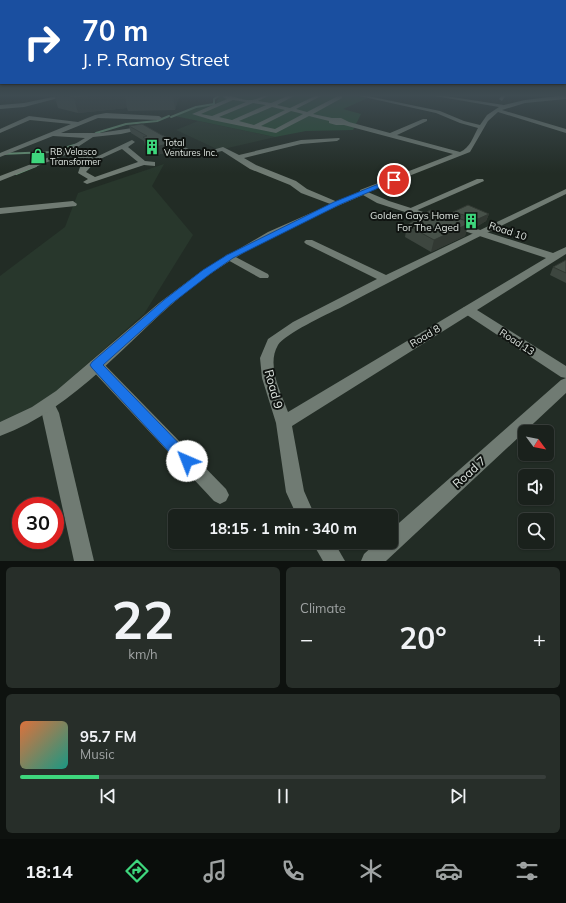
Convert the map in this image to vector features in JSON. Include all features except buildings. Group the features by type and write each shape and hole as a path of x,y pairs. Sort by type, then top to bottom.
{"street":[{"path":"0,131 21,121"},
{"path":"55,121 78,124"},
{"path":"0,155 85,121"},
{"path":"229,121 254,127 279,130 296,121"},
{"path":"254,127 266,121"},
{"path":"331,121 334,124 344,123 460,154"},
{"path":"390,136 422,121"},
{"path":"460,121 481,127"},
{"path":"0,429 48,405 167,302 206,272 230,257 336,204 470,149 485,121"},
{"path":"534,121 566,131"},
{"path":"54,134 90,137 145,128 197,156 223,149 253,167 293,183 304,191 336,204"},
{"path":"0,179 63,154 90,137"},
{"path":"237,158 295,143 337,139"},
{"path":"132,142 92,159 83,169 82,173 90,180 143,163 152,164"},
{"path":"123,146 143,163"},
{"path":"63,154 92,159"},
{"path":"410,210 480,181"},
{"name":"Road 9","path":"303,509 295,492 284,423 269,378 267,358 273,342 297,325 386,279 481,234 566,191"},
{"name":"Road 10","path":"360,194 554,257"},
{"path":"0,211 73,204"},
{"path":"309,242 386,279"},
{"name":"Road 8","path":"284,423 566,250"},
{"path":"230,257 264,276"},
{"name":"Road 13","path":"468,310 566,373"},
{"path":"96,365 220,495"},
{"name":"Road 7","path":"371,561 566,384"},
{"path":"48,405 84,561"},
{"path":"327,549 335,561"}],"shaded area":[{"path":"199,121 275,137 219,150 176,130"},
{"path":"164,164 152,186 193,235 144,314 45,401 0,422 0,276 65,227 78,193"}],"green space":[{"path":"200,121 357,121 353,130 306,131 275,137"}],"waterway":[{"path":"92,136 96,133 126,124 155,121"},
{"path":"0,154 50,152 78,144"},
{"path":"16,174 36,166"}],"place":[{"name":"Total Ventures Inc.","path":"152,147"},
{"name":"RB Velasco Transformer","path":"38,156"},
{"name":"Golden Gays Home For The Aged","path":"471,221"}],"route":[{"path":"187,461 100,371 96,365 167,302 206,272 230,257 264,238 336,204 394,180"}]}
